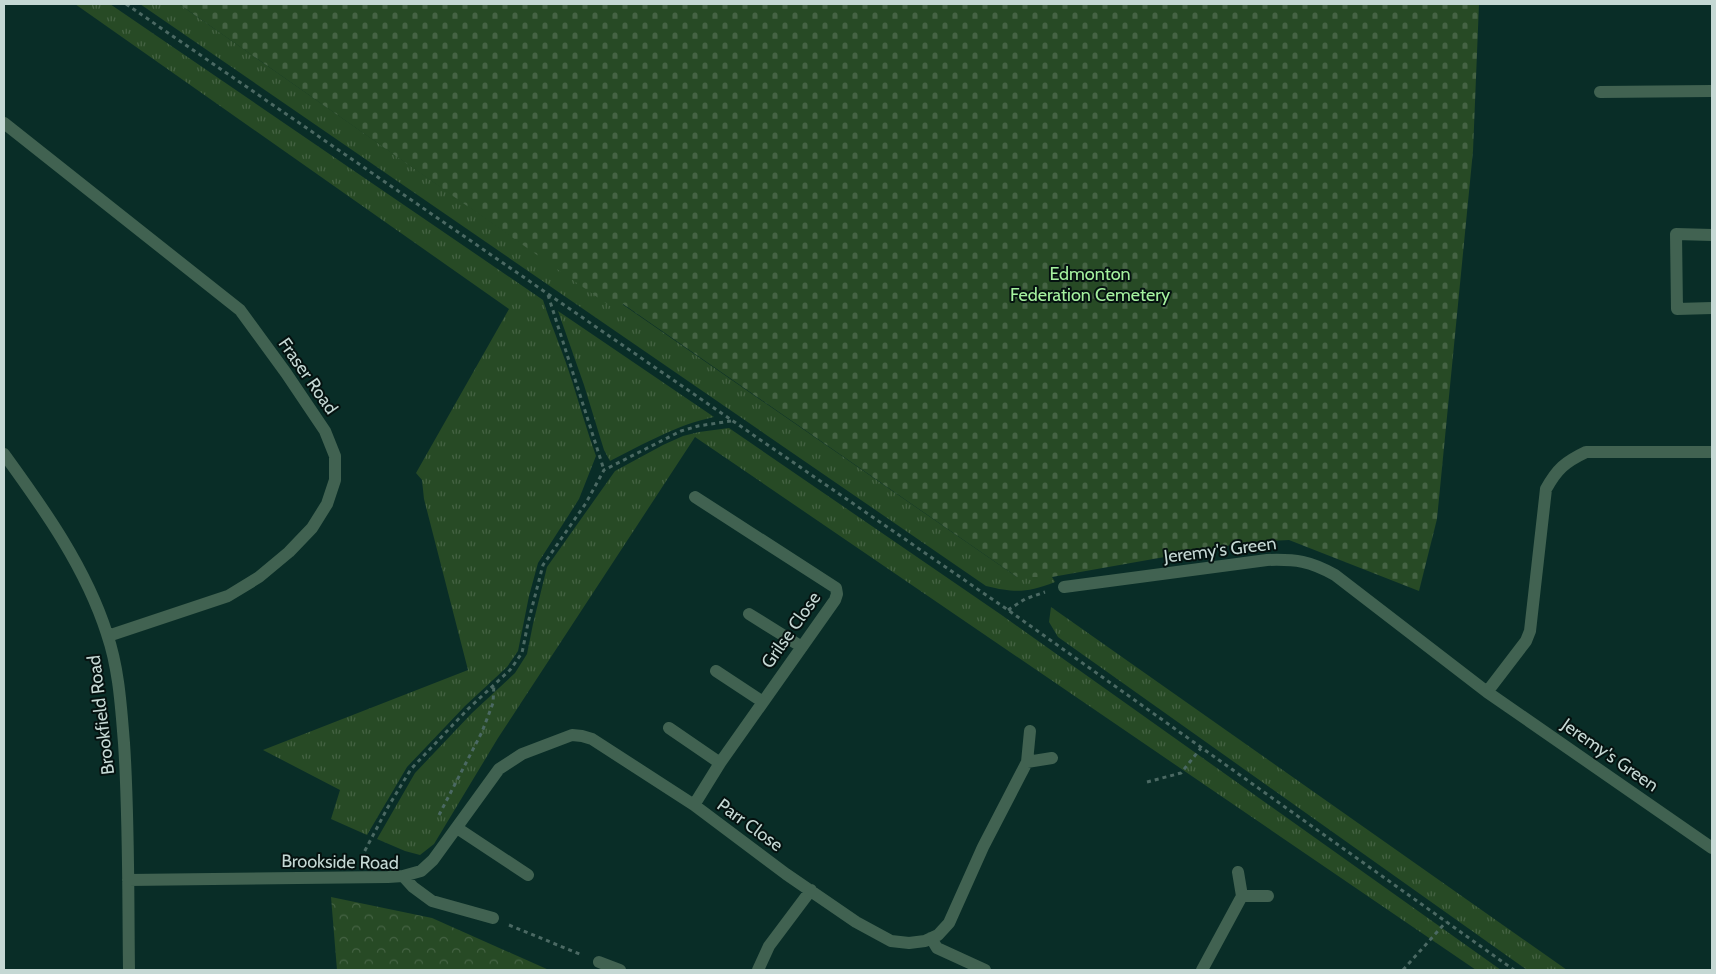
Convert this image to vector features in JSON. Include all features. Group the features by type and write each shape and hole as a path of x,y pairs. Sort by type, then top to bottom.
{"street":[{"path":"1600,92 1712,91"},
{"name":"Fraser Road","path":"4,123 240,310 325,431 335,456 335,480 327,504 312,528 289,552 259,578 228,596 108,636"},
{"path":"1712,235 1676,234 1676,309 1712,308"},
{"path":"1487,692 1526,641 1530,631 1546,489 1556,472 1568,461 1586,452 1712,452"},
{"name":"Brookfield Road","path":"4,454 54,528 82,574 108,636 116,669 128,796 129,970"},
{"name":"Grilse Close","path":"694,806 720,763 835,600 837,594 836,588 696,497"},
{"name":"Jeremy's Green","path":"1064,587 1267,560 1290,559 1315,564 1335,575 1487,692 1712,848"},
{"path":"749,614 802,647"},
{"path":"716,671 763,702"},
{"path":"669,728 720,763"},
{"name":"Parr Close","path":"403,876 421,871 433,860 499,769 522,754 572,735 582,736 592,740 694,806 856,922 891,941 908,943 925,941 938,935 950,922 983,847 1028,762 1030,731"},
{"path":"1028,762 1052,758"},
{"path":"457,828 528,874"},
{"path":"1202,970 1242,896 1238,872"},
{"name":"Brookside Road","path":"128,880 403,876 412,887 432,901 493,918"},
{"path":"758,970 769,946 811,890"},
{"path":"1242,896 1268,896"},
{"path":"931,938 937,948 985,970"},
{"path":"599,962 620,970"}],"path":[{"path":"126,4 1008,610 1514,970"},
{"path":"548,294 604,470"},
{"path":"348,878 411,769 510,670 522,652 542,566 586,503 604,470 681,431 698,426 731,421"},
{"path":"1008,610 1024,599 1064,587"},
{"path":"437,817 482,732 494,703 494,684"},
{"path":"1147,782 1181,773 1201,748"},
{"path":"493,918 599,962"},
{"path":"1403,970 1446,922"}],"green space":[{"path":"75,4 110,4 543,300 565,361 596,456 579,499 538,563 518,651 507,667 465,706 407,767 367,835 331,819 340,790 263,750 468,670 424,499 422,480 416,473 509,309"},
{"path":"140,4 179,4 617,310 622,304 1017,577 1052,577 1055,582 1020,591 986,586"},
{"name":"Edmonton Federation Cemetery","path":"179,4 1479,4 1473,151 1437,519 1419,591 1289,540 1249,542 1052,577 1017,577 623,304 617,311"},
{"path":"558,311 714,417 673,430 610,461 604,450"},
{"path":"729,428 1003,616 1501,970 1476,970 695,437 498,738 434,844 420,855 377,839 415,773 472,713 515,673 527,654 547,567 615,471 683,436"},
{"path":"1051,607 1567,970 1527,970 1058,637 1049,622"},
{"path":"331,897 432,918 549,970 337,970"}]}
